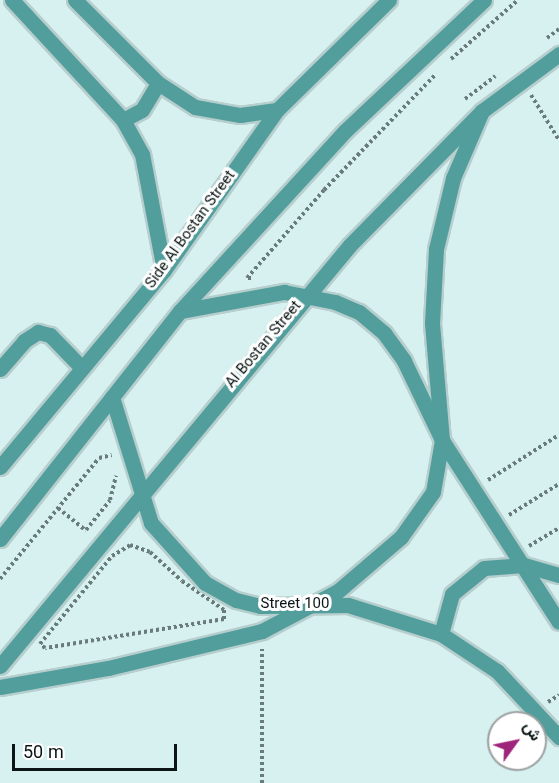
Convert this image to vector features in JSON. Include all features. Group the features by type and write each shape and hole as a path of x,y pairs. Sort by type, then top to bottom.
{"street":[{"path":"12,0 123,120 142,154 164,270"},
{"path":"75,0 158,83 195,107 240,115 277,110"},
{"name":"Side Al Bostan Street","path":"0,467 164,270 277,110 389,0"},
{"path":"3,529 180,311 345,131 484,0"},
{"name":"Al Bostan Street","path":"0,666 139,494 306,294 482,111 521,79 559,54"},
{"path":"123,120 149,103 158,83"},
{"path":"0,687 108,668 262,631 314,604 361,575 401,537 433,492 442,440 432,322 436,249 453,178 482,111"},
{"path":"180,311 284,292 306,294 359,312 384,333 404,361 442,440 498,522 559,622"},
{"path":"0,369 24,341 38,332 50,335 82,368"},
{"name":"Street 100","path":"112,397 139,494 152,523 204,582 236,600 260,606 314,604 382,612 441,634 497,671 559,737"},
{"path":"441,634 444,613 466,579 504,563 521,559 559,575"}],"path":[{"path":"449,61 518,0"},
{"path":"537,45 559,29"},
{"path":"258,277 247,278 440,69"},
{"path":"462,102 499,73"},
{"path":"521,79 559,140"},
{"path":"475,489 559,435"},
{"path":"0,579 99,458 106,454 116,460"},
{"path":"79,538 111,500 117,469"},
{"path":"498,522 559,484"},
{"path":"58,508 86,531"},
{"path":"521,559 559,528"},
{"path":"130,545 150,552 226,614 224,619 45,648 40,639 112,556 130,545"},
{"path":"262,631 262,783"}]}
